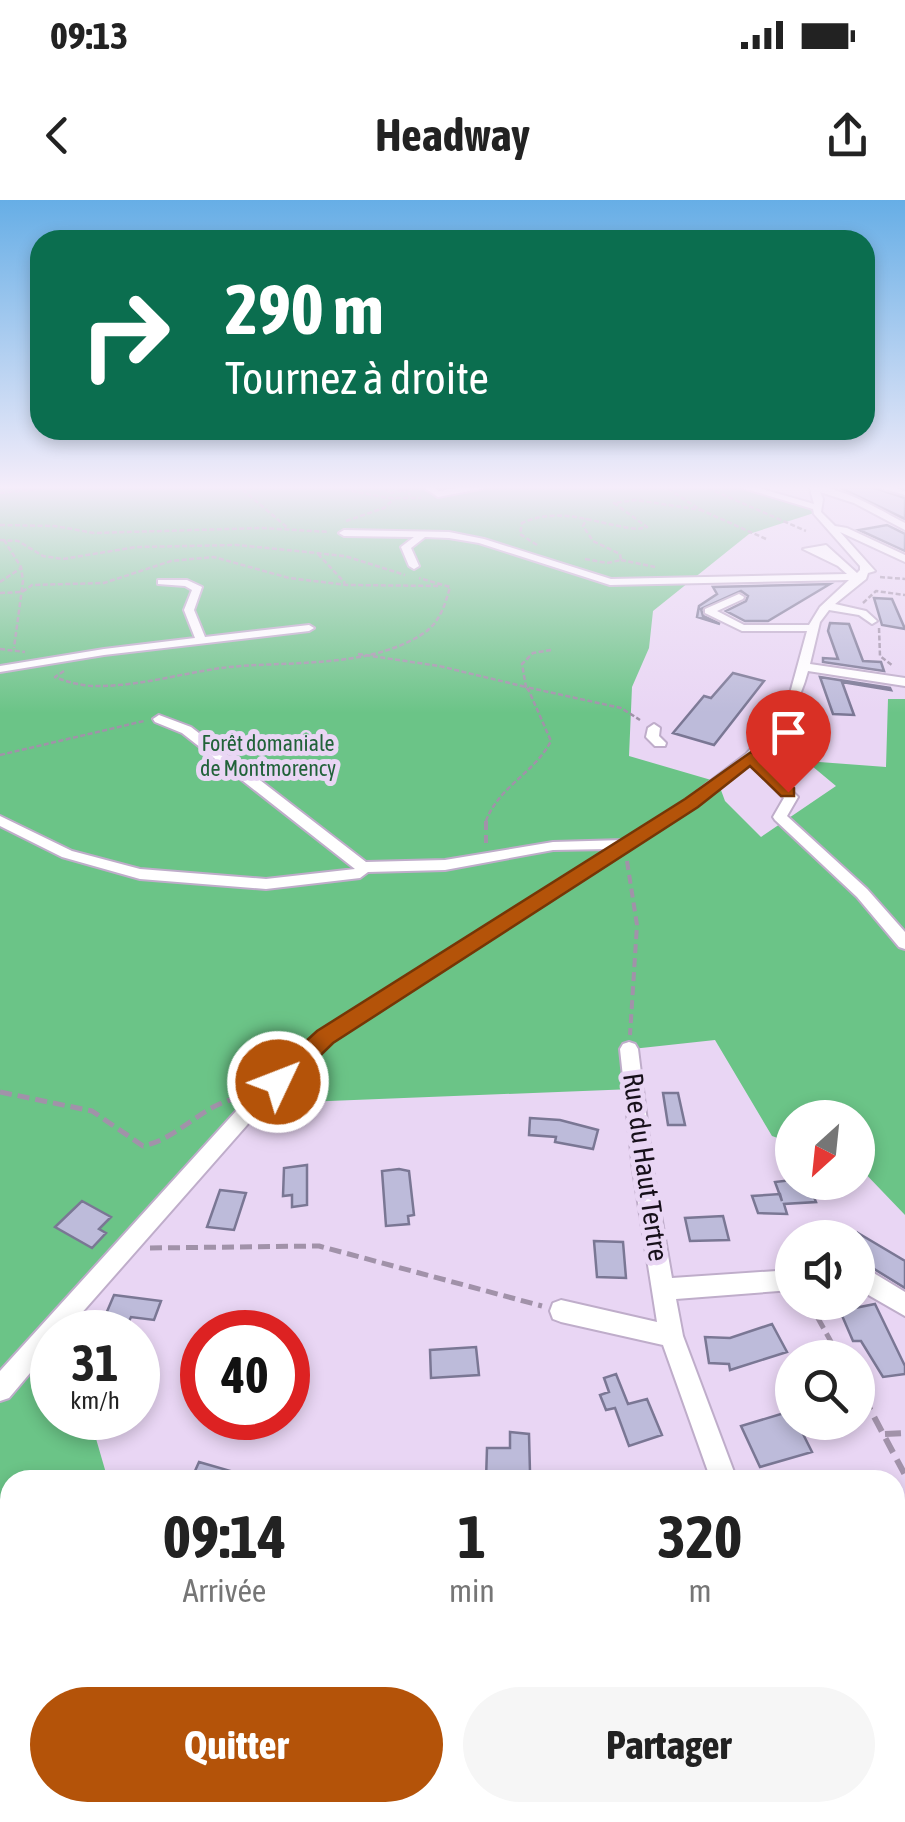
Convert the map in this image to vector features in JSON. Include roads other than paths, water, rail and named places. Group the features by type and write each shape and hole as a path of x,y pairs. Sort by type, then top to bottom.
{"street":[{"path":"412,561 414,566"},
{"path":"543,561 610,582 860,578"},
{"path":"850,561 860,578"},
{"path":"839,563 860,578"},
{"path":"0,1389 254,1104 325,1037 691,803 751,757 776,729 795,697 813,628 827,606 860,578"},
{"path":"162,582 186,583 198,589 189,610 201,640"},
{"path":"722,620 720,615 708,611 738,596"},
{"path":"827,606 866,612"},
{"path":"707,618 742,628 813,628"},
{"path":"0,669 309,628"},
{"path":"802,666 903,676"},
{"path":"159,718 182,725 220,759 283,803 362,867 445,864 586,843 623,846"},
{"path":"654,728 652,737 660,742"},
{"path":"751,757 792,797 780,818 862,893 905,942"},
{"path":"0,820 67,854 140,874 226,884 266,884 360,873 362,867"},
{"name":"Rue du Haut Tertre","path":"629,1049 642,1170 671,1336 720,1470"},
{"path":"664,1289 775,1281"},
{"path":"875,1286 905,1304"},
{"path":"561,1311 671,1336"}],"park label":[{"name":"Forêt domaniale de Montmorency","path":"268,756"}]}
